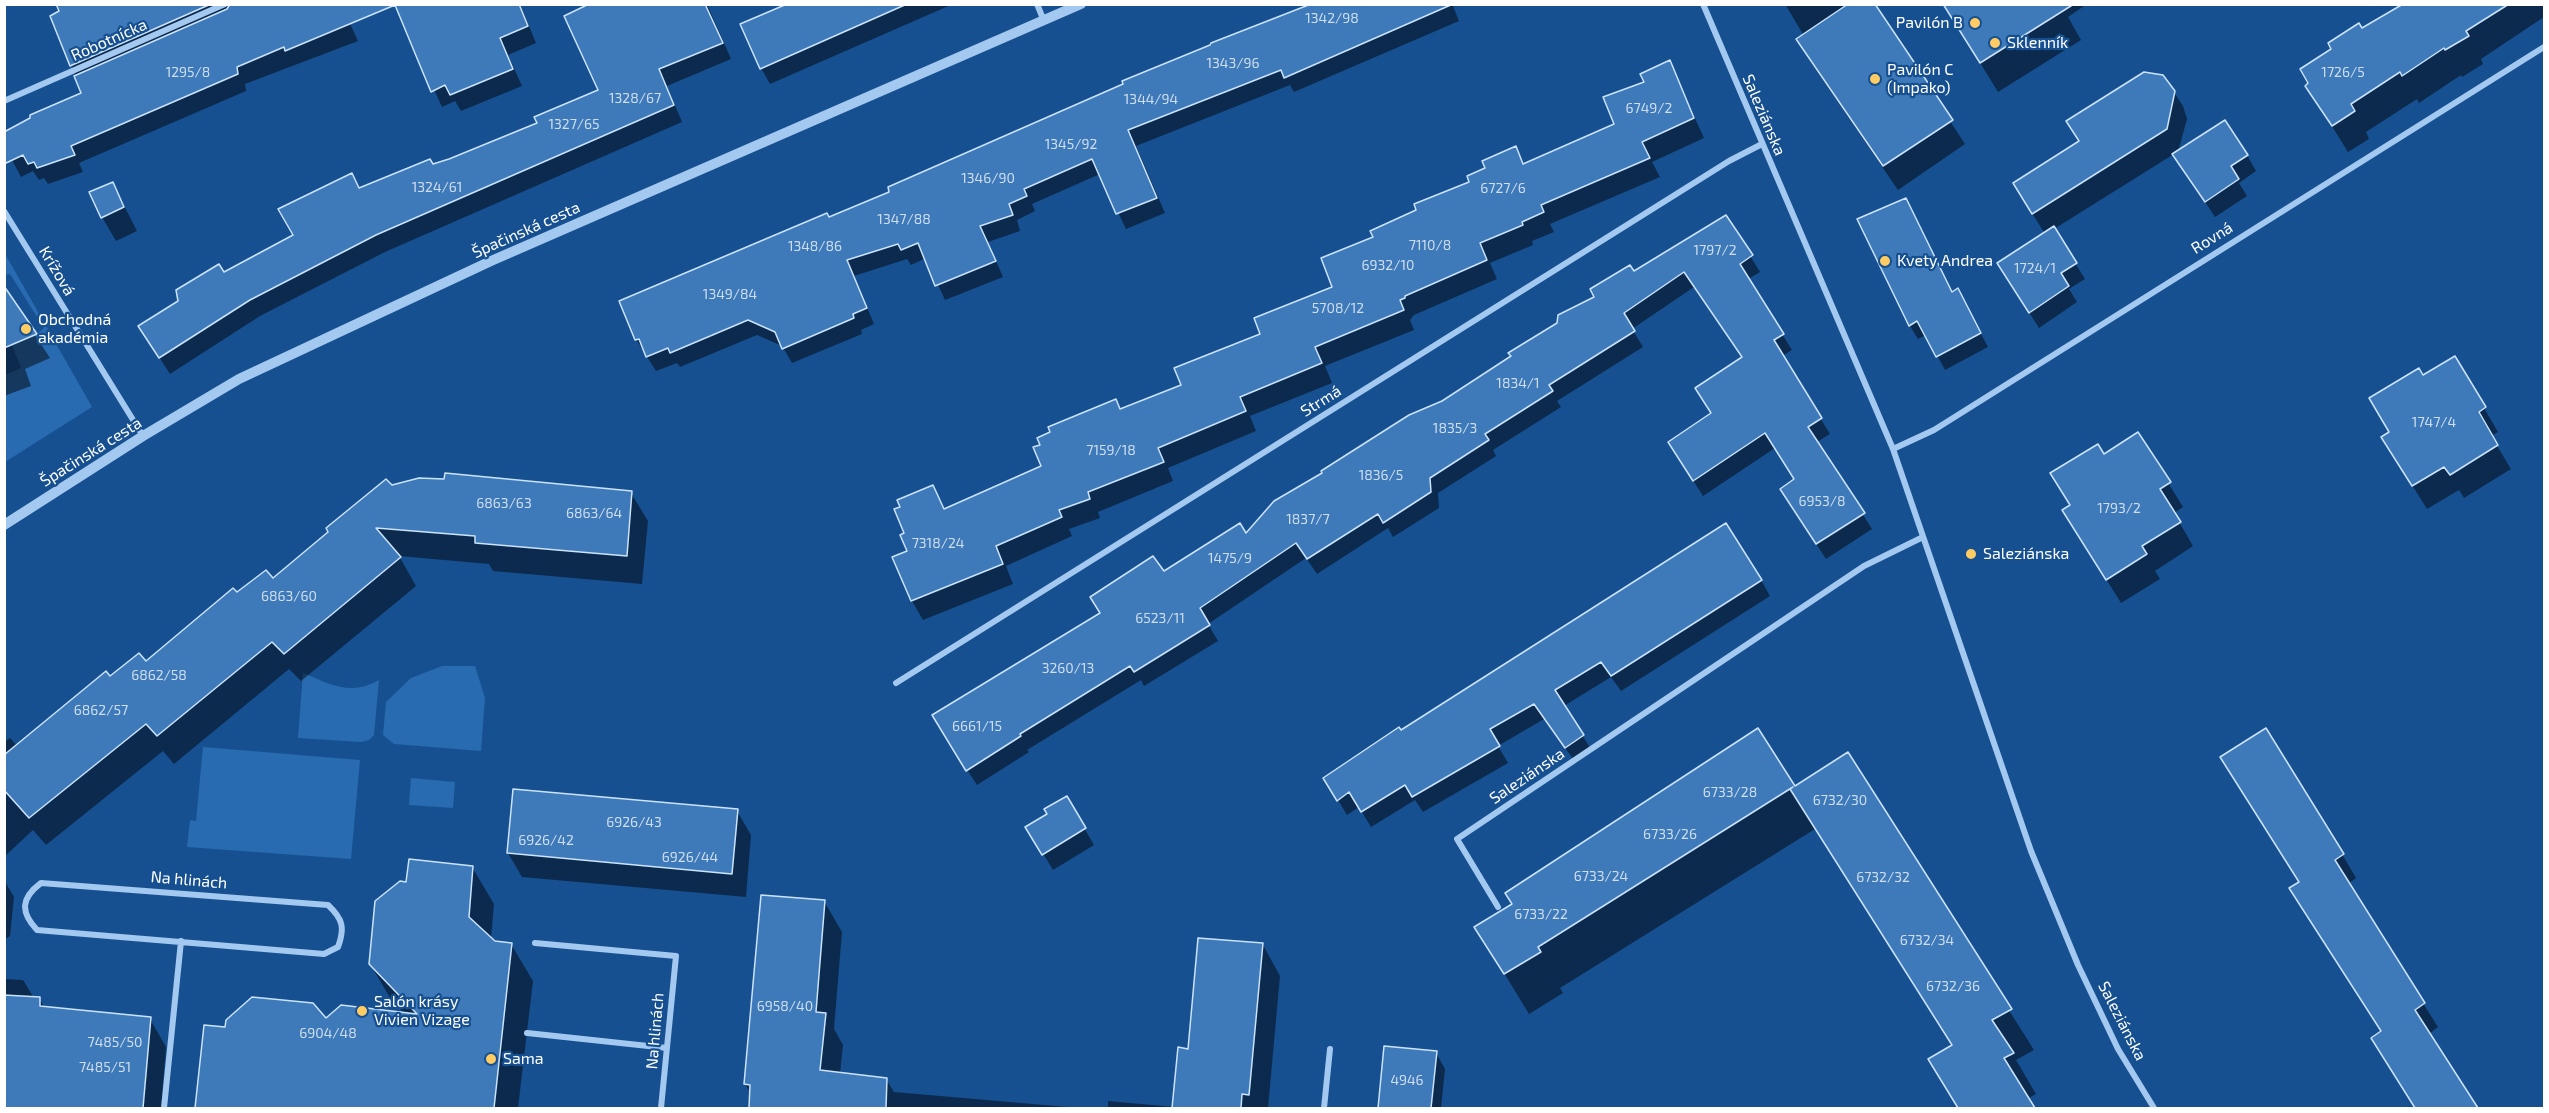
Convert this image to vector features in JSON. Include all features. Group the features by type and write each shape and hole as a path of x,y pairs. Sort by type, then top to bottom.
{"street":[{"name":"Robotnícka","path":"4,100 225,4"},
{"path":"1037,4 1044,21"},
{"name":"Špačinská cesta","path":"4,525 143,436 239,379 352,325 1081,4"},
{"name":"Saleziánska","path":"1703,4 1893,449 2031,851 2079,965 2113,1038 2154,1108"},
{"name":"Rovná","path":"1893,449 1935,430 2544,47"},
{"name":"Strmá","path":"896,683 1730,161 1762,144"},
{"name":"Krížová","path":"4,211 143,436"},
{"name":"Saleziánska","path":"1498,907 1457,839 1864,566 1923,537"},
{"name":"Na hlinách","path":"41,883 156,891 328,905 339,915 344,931 338,947 324,954 181,941 37,930 27,920 24,907 29,892 41,883"},
{"path":"164,1108 181,941"},
{"name":"Na hlinách","path":"535,943 676,956 661,1108"},
{"path":"527,1033 668,1048"},
{"path":"1324,1108 1330,1049"}],"shaded area":[{"name":"Obchodná akadémia","path":"4,252 92,407 5,462 5,375 21,368 12,345 37,334 44,328 10,274 5,275"},
{"path":"442,666 475,666 485,698 481,751 394,744 383,735 386,702 411,678"},
{"path":"303,673 332,685 350,688 369,685 379,680 374,735 369,740 361,742 298,738"},
{"path":"203,747 360,760 351,859 187,847 190,820 196,821"},
{"path":"411,778 455,782 453,808 409,805"}],"building":[{"path":"56,4 211,4 70,66 50,16 59,11"},
{"path":"230,4 519,4 528,26 500,38 513,69 450,95 445,85 431,92 395,5 285,51 284,47 237,67 238,74 71,146 75,155 37,168 34,162 28,164 23,155 4,164 4,132 30,118 30,115 81,93 74,76 227,9"},
{"path":"589,4 705,4 723,43 659,69 674,105 376,235 250,300 159,358 138,326 178,301 176,290 219,264 224,272 293,235 278,209 352,173 359,188 430,159 433,164 449,159 537,123 534,117 598,90 564,16"},
{"path":"787,4 907,4 760,69 740,24"},
{"path":"1311,4 1453,4 1284,78 1281,70 1128,130 1157,198 1116,214 1092,159 1024,189 1027,196 1009,204 1013,215 980,226 996,261 935,286 918,243 901,250 898,244 847,260 867,308 853,314 854,318 782,349 775,332 748,320 670,353 668,348 646,357 639,339 635,340 619,301 827,213 829,217 889,192 888,187 1123,84 1122,81"},
{"name":"Pavilón C (Impako)","path":"1848,4 1875,4 1953,120 1883,166 1796,39"},
{"path":"1943,4 2074,4 1980,63"},
{"path":"2403,4 2509,4 2466,31 2469,36 2445,50 2444,48 2402,76 2400,72 2351,104 2355,111 2332,126 2305,86 2308,83 2300,69 2331,49 2328,43 2359,23 2362,28"},
{"path":"1670,60 1694,118 1642,142 1650,158 1541,205 1544,212 1522,222 1523,225 1480,243 1487,260 1405,296 1400,300 1404,310 1315,347 1322,363 1240,397 1246,411 1158,448 1164,462 1088,492 1090,499 1059,510 1062,517 996,546 1003,564 911,601 892,557 907,551 900,535 904,533 894,509 900,507 897,500 933,485 944,509 1041,466 1033,447 1040,445 1037,438 1050,432 1048,427 1116,399 1120,409 1181,385 1174,368 1260,334 1254,318 1332,287 1321,258 1373,237 1370,231 1416,210 1414,204 1469,182 1467,176 1485,168 1482,161 1516,146 1523,164 1614,124 1603,97 1644,82 1640,74"},
{"path":"2144,72 2163,75 2175,91 2167,129 2032,214 2013,183 2079,141 2066,121"},
{"path":"2225,120 2248,155 2231,166 2239,179 2205,202 2172,154"},
{"path":"113,182 124,207 101,218 89,192"},
{"path":"1906,198 1952,292 1958,288 1981,333 1936,357 1917,321 1909,326 1857,219"},
{"path":"1726,215 1753,255 1740,264 1784,334 1774,340 1822,418 1808,427 1865,513 1816,544 1780,489 1794,479 1765,433 1693,481 1668,442 1711,413 1695,388 1742,357 1684,272 1624,313 1635,331 1549,385 1553,391 1485,434 1489,440 1430,478 1431,492 1383,523 1378,514 1307,559 1296,543 1200,608 1210,625 1134,672 1130,666 1020,734 1021,736 966,771 932,715 1100,613 1090,597 1153,556 1164,571 1240,523 1246,533 1274,501 1322,473 1321,471 1409,415 1442,401 1511,356 1508,353 1557,323 1558,315 1594,297 1590,289 1630,265 1634,271"},
{"path":"2054,226 2077,263 2061,273 2069,286 2029,313 1997,263"},
{"path":"4,286 37,334 4,348"},
{"path":"2455,356 2486,407 2479,412 2498,445 2450,475 2444,467 2412,486 2381,437 2389,432 2369,398 2419,368 2423,375"},
{"path":"2138,432 2171,482 2160,489 2181,522 2142,546 2147,554 2106,580 2062,510 2070,505 2050,473 2098,444 2104,454"},
{"path":"445,473 632,491 627,556 475,543 475,536 376,528 401,557 284,654 272,642 157,736 146,724 29,818 4,790 4,755 106,671 110,676 139,653 146,661 233,588 237,592 266,570 273,578 328,532 326,528 386,479 392,485 419,478 444,479"},
{"path":"1726,523 1762,580 1611,676 1601,662 1555,690 1584,735 1565,748 1534,704 1490,729 1500,746 1412,797 1405,785 1361,812 1349,792 1337,801 1323,778 1399,727 1401,730"},
{"path":"1758,728 1795,786 1848,752 2012,1009 1992,1020 2014,1053 2004,1058 2035,1108 1958,1108 1928,1059 1952,1045 1790,789 1793,787 1538,947 1541,952 1504,974 1474,927 1512,904 1505,893"},
{"path":"2266,728 2344,854 2335,860 2425,1003 2415,1010 2478,1108 2415,1108 2371,1038 2381,1031 2289,888 2299,882 2220,757"},
{"path":"513,789 738,809 732,874 507,853"},
{"path":"1067,796 1086,828 1042,855 1025,827 1047,814 1044,809"},
{"path":"409,859 473,866 469,917 495,941 512,943 494,1108 195,1108 204,1025 225,1027 226,1020 252,997 313,1003 326,1018 341,1005 417,1014 369,964 375,901 400,881 406,882"},
{"path":"761,895 825,900 816,1012 826,1013 820,1070 887,1078 886,1108 749,1108 750,1085 744,1084"},
{"path":"1198,938 1263,943 1249,1095 1242,1094 1241,1108 1172,1108 1178,1047 1188,1049"},
{"path":"4,995 40,997 40,1006 151,1017 143,1108 4,1108"},
{"path":"1384,1046 1437,1051 1431,1108 1378,1108"}],"place":[{"name":"Pavilón B","path":"1975,23"},
{"name":"Sklenník","path":"1995,43"},
{"name":"Pavilón C (Impako)","path":"1875,79"},
{"name":"Kvety Andrea","path":"1885,261"},
{"name":"Obchodná akadémia","path":"26,329"},
{"name":"Saleziánska","path":"1971,554"},
{"name":"Salón krásy Vivien Vizage","path":"362,1011"},
{"name":"Sama","path":"491,1059"}]}
